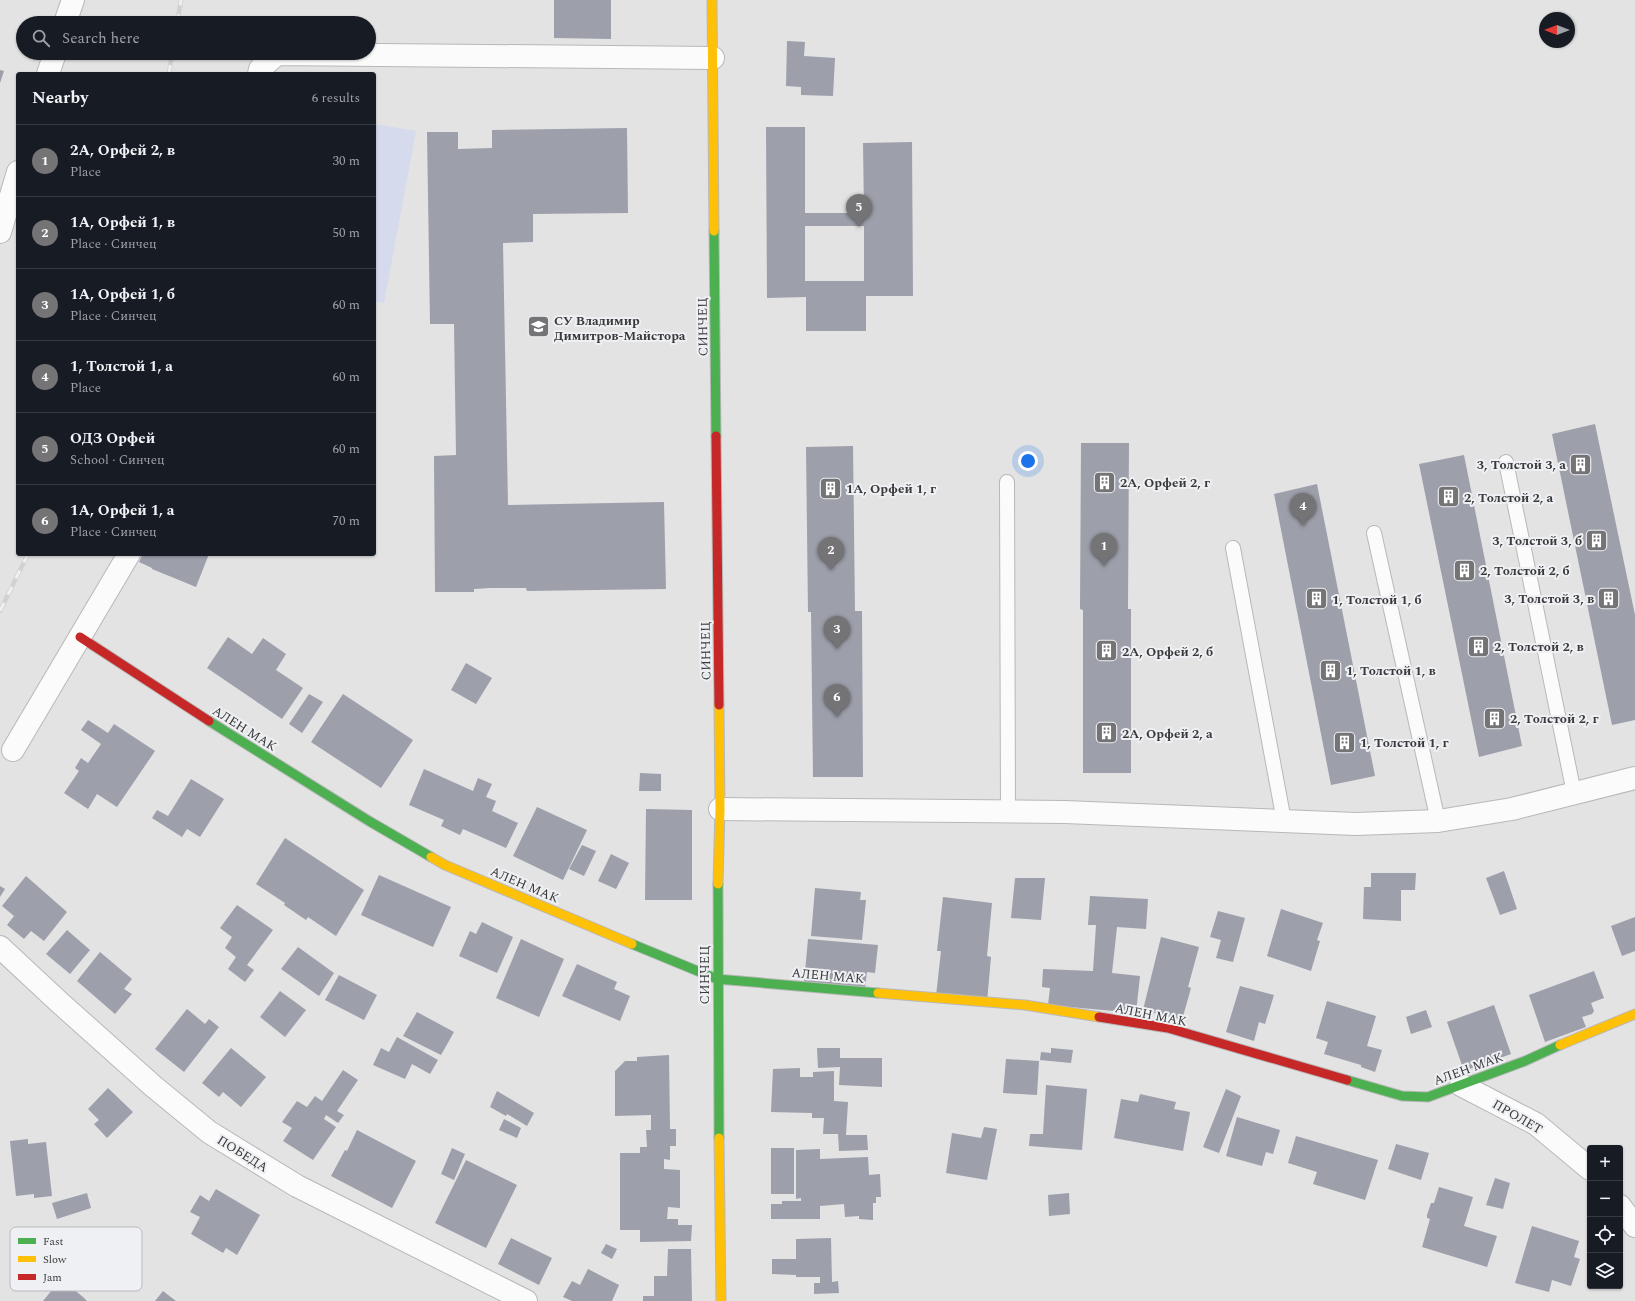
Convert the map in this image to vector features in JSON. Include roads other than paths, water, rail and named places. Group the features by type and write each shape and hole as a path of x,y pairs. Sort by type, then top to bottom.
{"street":[{"path":"67,16 73,0"},
{"name":"СИНЧЕЦ","path":"712,0 720,809 717,901 717,979 721,1301"},
{"path":"376,55 712,58"},
{"path":"49,72 53,60"},
{"path":"259,72 260,69 270,60"},
{"path":"0,232 16,179"},
{"path":"13,750 128,556"},
{"name":"АЛЕН МАК","path":"80,637 236,739 369,821 445,865 717,979 1025,1005 1168,1028 1402,1096 1428,1097 1525,1061 1606,1025 1635,1014"},
{"path":"720,809 1065,812 1356,824 1438,821 1512,809 1635,778"},
{"name":"ПОБЕДА","path":"0,947 135,1070 209,1132 297,1186 526,1301"},
{"name":"ПРОЛЕТ","path":"1461,1085 1536,1124 1587,1166"},
{"path":"1623,1210 1635,1226"}],"lane":[{"path":"1506,462 1574,793"},
{"path":"1007,482 1008,812"},
{"path":"1374,533 1438,821"},
{"path":"1233,548 1284,821"}],"railway":[{"path":"178,16 181,0"},
{"path":"169,72 171,60"},
{"path":"0,611 27,556"}],"place":[{"name":"ОДЗ Орфей","path":"859,227"},
{"name":"СУ Владимир Димитров-Майстора","path":"538,327"},
{"name":"3, Толстой 3, а","path":"1581,464"},
{"name":"2А, Орфей 2, г","path":"1104,482"},
{"name":"1А, Орфей 1, г","path":"830,488"},
{"name":"2, Толстой 2, а","path":"1449,497"},
{"name":"1, Толстой 1, а","path":"1303,526"},
{"name":"3, Толстой 3, б","path":"1597,540"},
{"name":"2А, Орфей 2, в","path":"1104,566"},
{"name":"1А, Орфей 1, в","path":"831,570"},
{"name":"2, Толстой 2, б","path":"1464,570"},
{"name":"3, Толстой 3, в","path":"1609,598"},
{"name":"1, Толстой 1, б","path":"1317,599"},
{"name":"2, Толстой 2, в","path":"1479,646"},
{"name":"1А, Орфей 1, б","path":"837,649"},
{"name":"2А, Орфей 2, б","path":"1107,651"},
{"name":"1, Толстой 1, в","path":"1331,670"},
{"name":"1А, Орфей 1, а","path":"837,717"},
{"name":"2, Толстой 2, г","path":"1494,718"},
{"name":"2А, Орфей 2, а","path":"1107,733"},
{"name":"1, Толстой 1, г","path":"1345,742"}]}
